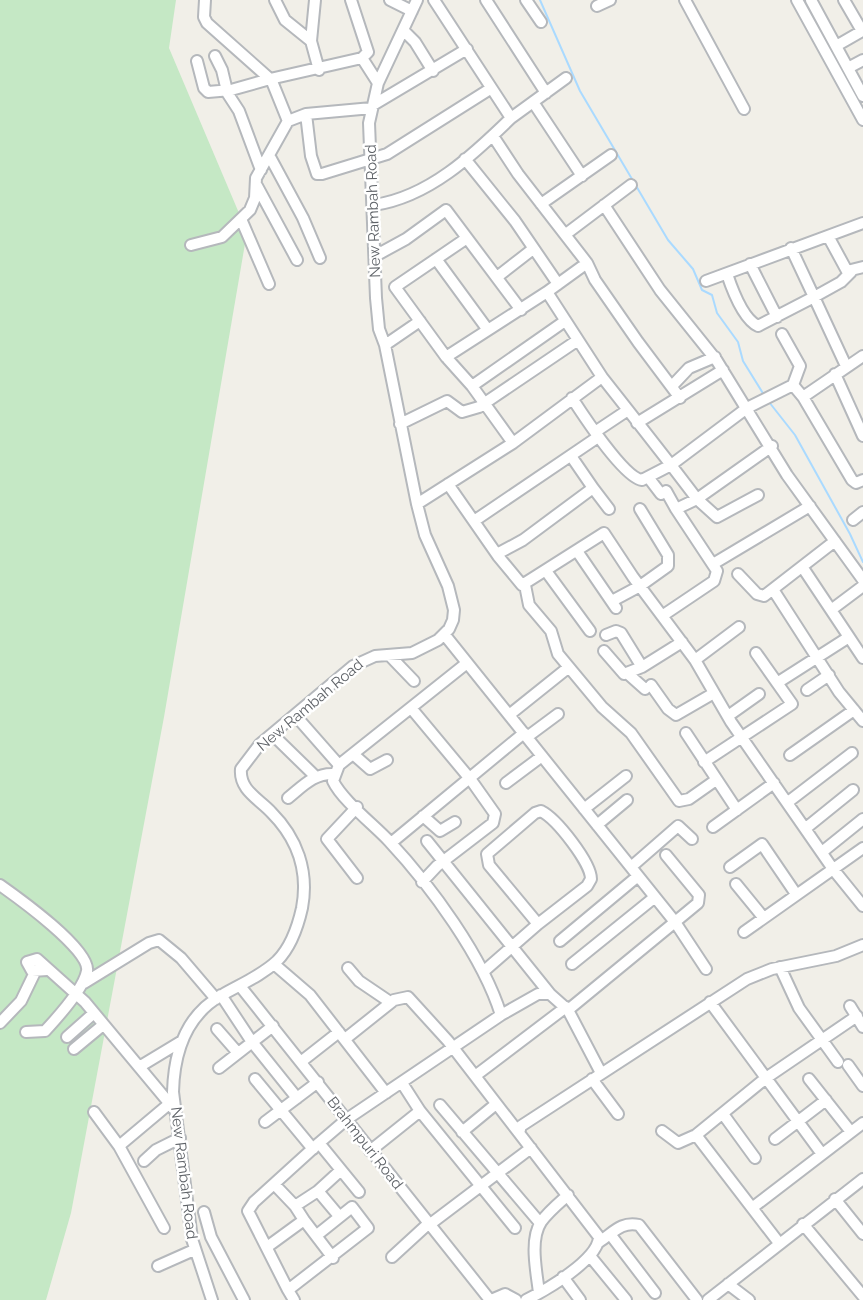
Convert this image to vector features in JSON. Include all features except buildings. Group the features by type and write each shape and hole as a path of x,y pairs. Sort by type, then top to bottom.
{"street":[{"path":"206,0 204,17 207,23 271,79 288,121"},
{"path":"275,0 285,20 311,41"},
{"path":"315,0 311,41 319,70"},
{"path":"197,61 205,90 226,91 362,58 368,52 351,0"},
{"path":"390,0 412,11"},
{"name":"New Rambah Road","path":"212,1300 194,1250 180,1138 172,1107 174,1072 187,1029 219,997 274,964 288,946 297,925 304,893 302,860 283,824 250,792 240,776 241,769 249,757 272,734 365,658 412,653 444,634 453,620 454,610 437,557 425,535 417,504 385,345 379,328 375,205 369,123 378,84 417,0"},
{"path":"434,0 511,118"},
{"path":"486,0 546,93"},
{"path":"526,0 541,22"},
{"path":"597,6 610,0"},
{"path":"685,0 744,109"},
{"path":"797,0 863,120"},
{"path":"811,0 863,96"},
{"path":"836,46 862,31 844,0"},
{"path":"403,30 415,42 433,71"},
{"path":"191,245 222,237 253,205 257,186 256,178 288,121 306,114 372,106 467,49"},
{"path":"214,56 222,70 226,91 239,111 261,170"},
{"path":"362,58 378,84"},
{"path":"848,68 863,60"},
{"path":"375,205 400,201 444,176 493,136 511,118 566,78"},
{"path":"306,114 311,156 317,174 372,160 424,132 490,89"},
{"path":"533,102 582,176"},
{"path":"493,136 558,228 566,234 587,263 595,280 680,398"},
{"path":"269,155 303,218 321,258"},
{"path":"541,204 611,155"},
{"path":"465,159 515,221 558,284"},
{"path":"566,234 631,185"},
{"path":"257,186 297,260"},
{"path":"604,205 660,290 715,357 772,446 787,475 863,580"},
{"path":"375,256 406,239 446,210 520,310"},
{"path":"241,219 269,284"},
{"path":"706,281 790,248 863,223"},
{"path":"828,236 843,268 851,272"},
{"path":"467,238 395,287 513,443"},
{"path":"790,248 846,366"},
{"path":"497,277 533,249"},
{"path":"436,259 488,330"},
{"path":"446,357 520,310 587,263"},
{"path":"750,264 777,317"},
{"path":"727,274 754,325 758,326 841,282 851,272 863,267"},
{"path":"546,292 602,377 697,498 717,517 758,495"},
{"path":"385,345 420,321"},
{"path":"472,386 565,321"},
{"path":"572,398 596,434 633,477 642,480 671,465 747,408 793,385 800,366 782,334"},
{"path":"400,424 447,401 465,412 485,403 578,340"},
{"path":"803,397 863,356"},
{"path":"672,386 689,368 715,357"},
{"path":"637,423 723,370"},
{"path":"835,374 863,436"},
{"path":"417,504 513,443 602,377"},
{"path":"793,385 803,397 849,476 856,483 863,480"},
{"path":"474,521 571,456 628,410"},
{"path":"676,509 697,498 772,446"},
{"path":"571,456 609,509"},
{"path":"648,477 676,509 717,571 714,581 662,616"},
{"path":"448,484 497,554 520,583 525,585"},
{"path":"497,554 523,540 593,488"},
{"path":"713,564 810,506"},
{"path":"577,551 614,604 668,566 668,555 640,509"},
{"path":"853,520 863,513"},
{"path":"525,585 604,532 640,586 695,660 741,736 833,869 863,906"},
{"path":"738,574 760,596 774,591 835,541"},
{"path":"803,568 863,658"},
{"path":"546,571 590,632"},
{"path":"525,585 529,605 551,631 555,650 602,707 631,733 679,801 689,800 716,780"},
{"path":"831,610 863,586"},
{"path":"774,591 817,659 863,721"},
{"path":"695,660 739,627"},
{"path":"606,635 616,631 621,633 642,667"},
{"path":"444,634 675,922 706,969"},
{"path":"777,683 849,637"},
{"path":"604,651 621,674 642,667 682,642"},
{"path":"704,762 792,704 756,653"},
{"path":"389,655 414,681"},
{"path":"288,798 309,780 336,770 467,663"},
{"path":"509,715 569,667"},
{"path":"627,673 648,687 668,710 676,715 714,693"},
{"path":"807,690 829,675"},
{"path":"728,716 759,694"},
{"path":"411,708 470,778 493,810 494,819 493,823 422,882"},
{"path":"790,754 854,710"},
{"path":"391,843 525,735 558,714"},
{"path":"295,715 336,770 336,786 391,843 451,920 493,988 501,1015"},
{"path":"686,733 737,810"},
{"path":"272,734 314,775"},
{"path":"788,802 852,753"},
{"path":"353,754 370,769 387,760"},
{"path":"506,783 542,756"},
{"path":"584,809 626,776"},
{"path":"713,827 774,783"},
{"path":"806,828 853,790"},
{"path":"597,825 627,800"},
{"path":"357,807 327,839 357,878"},
{"path":"483,972 538,924 587,886 591,879 588,865 551,818 541,811 535,813 489,851 487,859 538,924"},
{"path":"423,816 440,831 455,822"},
{"path":"822,852 863,819"},
{"path":"560,941 634,872 678,826 692,839"},
{"path":"427,841 514,946 550,994 567,1008 596,1076 618,1114"},
{"path":"730,867 762,844 796,894"},
{"path":"744,932 863,848"},
{"path":"475,1076 567,1008 698,903 699,895 666,855"},
{"path":"736,884 763,917"},
{"path":"0,885 55,929 85,960 88,969 84,982"},
{"path":"572,964 655,897"},
{"path":"26,1032 45,1031 84,982 149,943 159,940 182,958 219,997 297,1098"},
{"path":"519,1133 526,1122 747,979 780,967 836,956 863,945"},
{"path":"274,964 310,995 386,1093"},
{"path":"780,967 799,1008 821,1040 843,1064 859,1072 863,1086"},
{"path":"348,968 359,981 390,1002"},
{"path":"0,1023 21,1002 42,970 75,993 172,1107 119,1146"},
{"name":"Brahmpuri Road","path":"240,986 490,1300 505,1294 516,1300"},
{"path":"294,1300 248,1211 254,1202 347,1119 454,1049 501,1015 538,994 550,994"},
{"path":"302,1061 390,1002 408,997 454,1049 568,1195 599,1237 599,1242"},
{"path":"710,1002 822,1154"},
{"path":"850,1006 863,1027"},
{"path":"67,1037 94,1013"},
{"path":"662,1131 678,1143 696,1135 766,1078 857,1017"},
{"path":"74,1049 103,1025"},
{"path":"219,1068 273,1026"},
{"path":"218,1029 238,1053"},
{"path":"139,1067 182,1041"},
{"path":"255,1079 281,1110 341,1170 359,1192"},
{"path":"809,1079 851,1132"},
{"path":"265,1122 318,1082"},
{"path":"402,1083 420,1111 483,1185 515,1228"},
{"path":"775,1139 826,1100"},
{"path":"462,1132 496,1104"},
{"path":"440,1105 540,1223"},
{"path":"370,1151 420,1111"},
{"path":"94,1112 119,1146 164,1227"},
{"path":"723,1114 754,1158"},
{"path":"752,1208 863,1123"},
{"path":"696,1135 779,1243"},
{"path":"144,1161 156,1150 180,1138"},
{"path":"392,1257 429,1224 531,1148"},
{"path":"295,1206 318,1191 341,1170"},
{"path":"709,1300 863,1179"},
{"path":"275,1185 295,1206 333,1258"},
{"path":"318,1191 339,1216"},
{"path":"539,1293 536,1238 540,1223 568,1195"},
{"path":"835,1199 859,1221 863,1234"},
{"path":"288,1290 333,1258 368,1228 352,1208 316,1235"},
{"path":"204,1212 211,1237 244,1300"},
{"path":"267,1247 304,1220"},
{"path":"526,1300 563,1277 590,1256 599,1242 628,1222 639,1225 697,1300"},
{"path":"803,1224 859,1297"},
{"path":"610,1234 654,1293"},
{"path":"158,1266 194,1250"},
{"path":"590,1256 626,1300"},
{"path":"563,1277 580,1300"},
{"path":"728,1284 749,1300"}],"green space":[{"path":"0,0 176,0 169,48 247,232 164,717 71,1213 46,1300 0,1300"}],"waterway":[{"path":"540,0 580,91 668,240 693,269 702,290 712,295 717,313 738,342 743,361 764,395"},
{"path":"769,402 795,435 863,562"}]}
